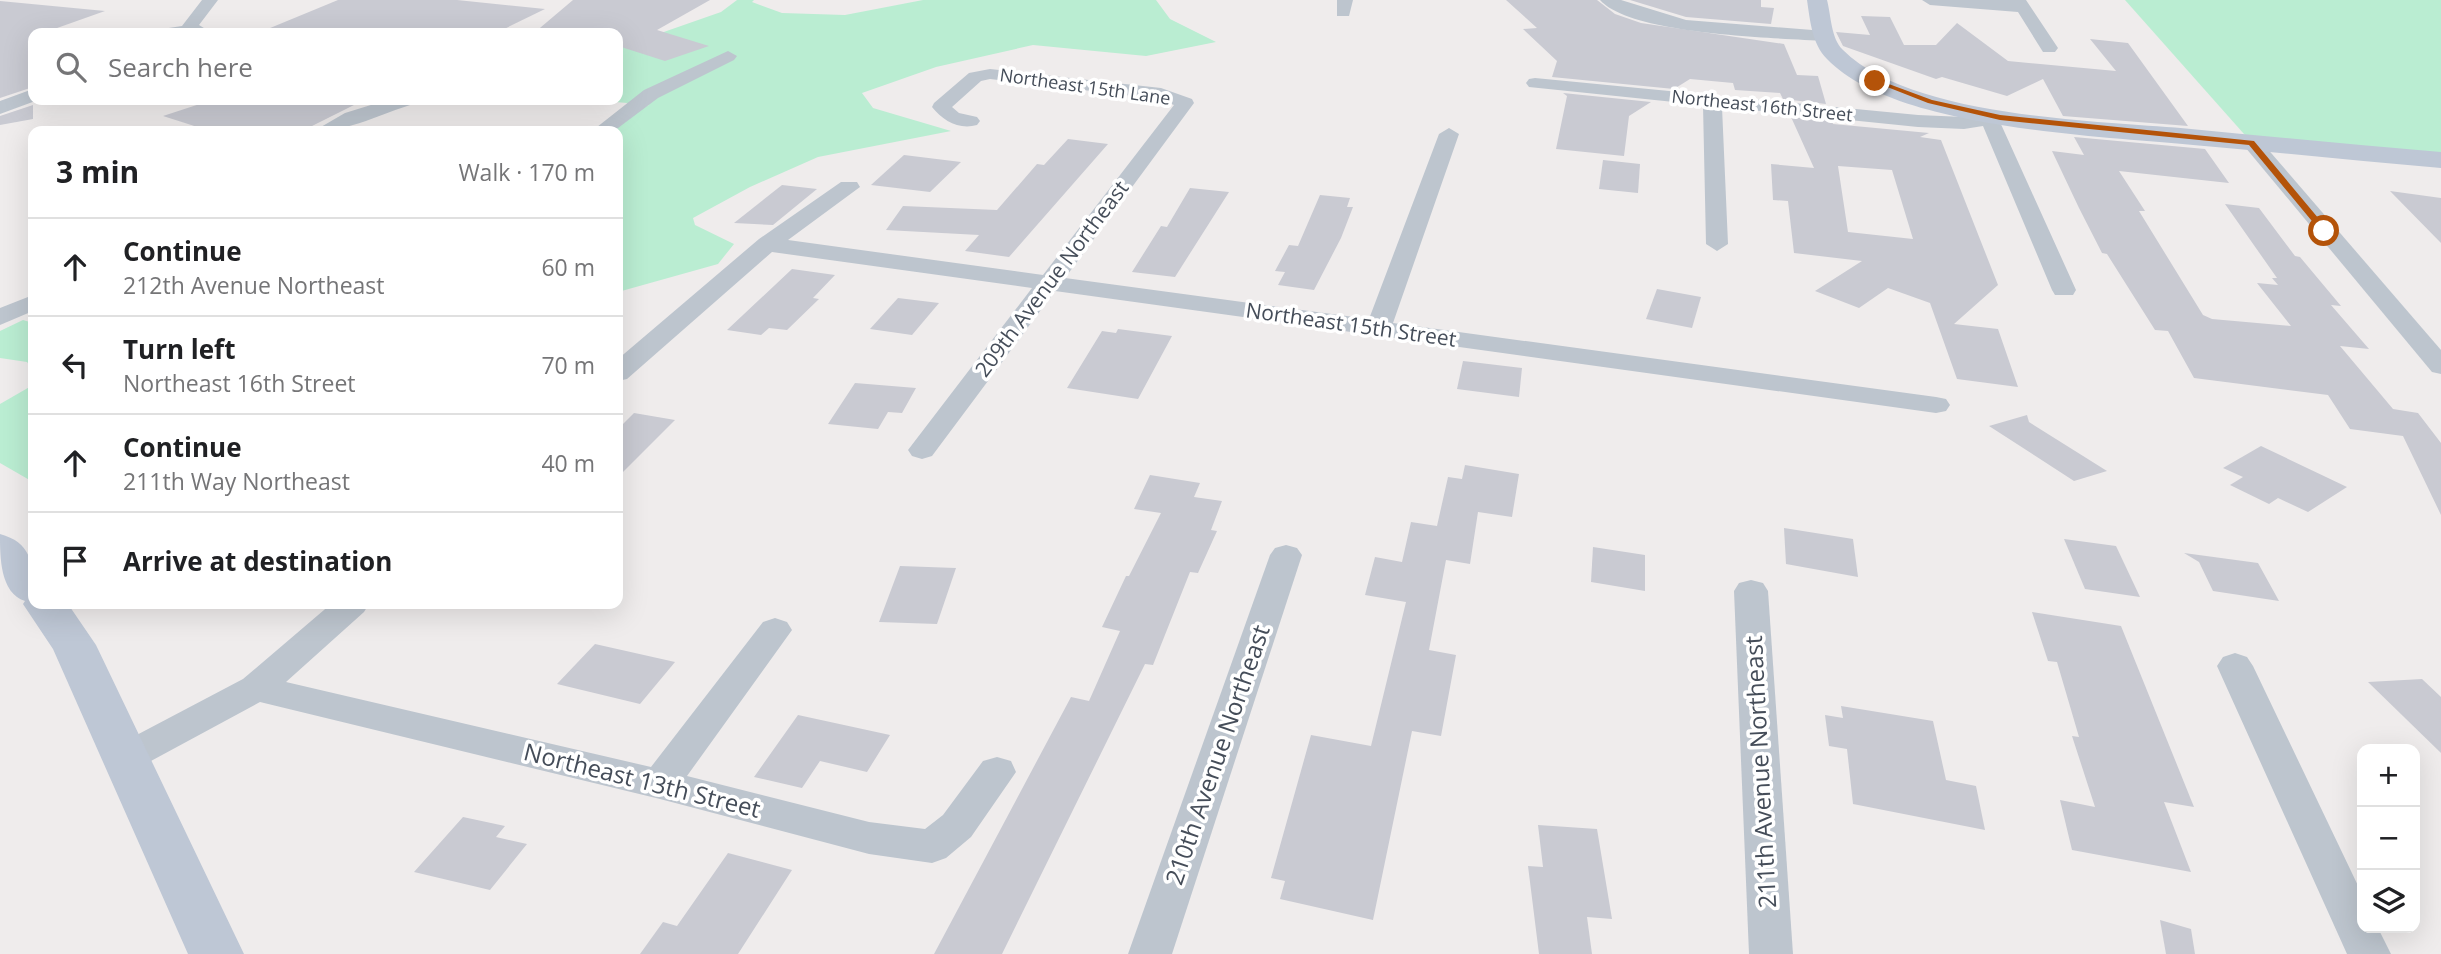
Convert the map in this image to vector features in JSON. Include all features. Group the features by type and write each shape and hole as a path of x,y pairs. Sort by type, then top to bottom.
{"street":[{"path":"197,28 210,0"},
{"path":"1817,0 1825,36 1836,55 1875,81 1930,101 1992,117 2064,290"},
{"path":"1930,0 2020,4 2049,48"},
{"path":"1607,6 1653,18 1825,36"},
{"path":"1622,24 1653,18"},
{"path":"609,126 651,94 729,56"},
{"name":"Northeast 15th Lane","path":"970,121 953,118 941,107 964,85 975,78 990,74 1161,94 1182,100 1182,108"},
{"name":"Northeast 16th Street","path":"1535,83 1951,124 1992,117 2441,160"},
{"path":"0,108 28,97"},
{"path":"1713,101 1717,244"},
{"path":"334,126 352,117 390,105"},
{"name":"209th Avenue Northeast","path":"922,450 1182,108"},
{"path":"1378,329 1448,134"},
{"path":"2252,143 2441,366"},
{"path":"623,369 767,244 849,187"},
{"name":"Northeast 15th Street","path":"767,244 1936,405"},
{"path":"0,317 28,304"},
{"path":"0,547 28,583"},
{"name":"210th Avenue Northeast","path":"1150,954 1286,555"},
{"name":"211th Avenue Northeast","path":"1751,591 1771,954"},
{"path":"49,609 75,645 216,954"},
{"path":"125,758 256,688 346,609"},
{"path":"660,784 775,630"},
{"path":"2235,666 2370,954"},
{"name":"Northeast 13th Street","path":"256,688 660,784 869,838 932,846 957,825 997,772"}],"green space":[{"path":"737,0 754,0 752,2 782,13 845,15 923,0 1156,0 1170,19 1216,42 1146,56 1033,45 936,67 862,93 873,108 951,131 818,157 750,187 693,218 695,225 734,244 718,264 623,291 623,126 599,126 649,105 623,103 623,46 721,12"},
{"path":"2125,0 2441,0 2441,160 2252,143"},
{"path":"23,320 28,322 28,363 0,358 0,331"},
{"path":"28,388 28,479 0,463 0,404"}],"building":[{"path":"338,0 457,0 545,9 506,28 270,28"},
{"path":"573,0 710,0 657,30 709,46 665,61 623,48 623,28 540,28"},
{"path":"1506,0 1597,0 1615,14 1641,23 1784,44 1797,75 1818,76 1826,104 1783,99 1780,93 1735,90 1733,83 1690,79 1674,89 1552,77 1557,61 1523,29 1537,28"},
{"path":"1630,0 1761,0 1761,7 1774,8 1771,24 1686,17"},
{"path":"0,1 105,11 57,28 28,28 28,89 0,98"},
{"path":"1861,16 1890,17 1904,45 1936,45 1957,23 2008,61 2116,71 2090,39 2128,43 2188,126 2063,116 2043,79 2007,96 1942,77 1936,79 1843,46 1836,32 1870,35"},
{"path":"1563,93 1651,102 1629,116 1624,156 1556,149 1567,96"},
{"path":"33,105 33,119 0,125 0,116"},
{"path":"197,105 354,105 312,126 194,126 163,116"},
{"path":"1791,117 1832,121 1833,124 1929,133 1920,137 1941,140 1998,285 1954,324 1998,329 2018,387 1957,379 1930,303 1888,288 1859,308 1815,291 1862,261 1794,253 1788,201 1773,200 1771,164 1814,168","holes":["1838,166 1892,170 1913,239 1848,232"]},
{"path":"2074,137 2205,149 2229,183 2119,171 2145,211 2139,211 2203,315 2212,319 2291,326 2257,283 2278,285 2272,278 2277,278 2225,204 2259,208 2295,256 2300,257 2341,306 2331,305 2369,349 2340,346 2393,409 2418,413 2441,443 2441,515 2403,436 2350,429 2328,395 2194,378 2168,331 2155,330 2107,254 2102,253 2079,208 2052,151 2084,155"},
{"path":"1068,139 1108,144 1009,257 965,251 979,235 886,230 903,206 997,210 1037,164 1044,165"},
{"path":"904,155 961,162 930,192 871,185"},
{"path":"1603,160 1640,164 1638,193 1599,189"},
{"path":"782,185 817,189 773,225 734,223"},
{"path":"1190,188 1229,192 1175,277 1132,272 1161,226 1167,227"},
{"path":"2390,191 2441,198 2441,243"},
{"path":"1320,195 1350,198 1347,207 1353,207 1341,238 1314,290 1278,285 1285,272 1275,271 1289,245 1298,246"},
{"path":"792,269 835,275 813,298 819,299 787,330 769,328 761,335 727,330"},
{"path":"1657,289 1701,297 1692,328 1646,319"},
{"path":"898,298 939,303 912,335 870,329"},
{"path":"1118,329 1172,336 1138,399 1067,388 1102,331 1116,333"},
{"path":"1463,361 1522,368 1519,397 1457,389"},
{"path":"855,383 916,388 902,413 888,412 878,429 828,424"},
{"path":"634,413 675,420 623,472 623,424"},
{"path":"2027,415 2029,422 2107,471 2074,481 1989,426"},
{"path":"2261,446 2347,487 2308,512 2278,498 2269,504 2230,485 2243,477 2223,468"},
{"path":"1465,465 1519,474 1512,517 1478,512 1470,564 1446,560 1429,650 1456,655 1441,736 1412,731 1373,920 1280,899 1285,881 1271,878 1311,735 1371,746 1406,602 1365,595 1375,557 1402,562 1411,522 1437,526 1448,477 1462,479"},
{"path":"1150,475 1200,483 1194,497 1222,501 1211,530 1217,531 1198,573 1190,572 1153,665 1145,664 1002,954 934,954 1071,697 1089,701 1120,631 1102,627 1126,576 1129,576 1161,513 1134,509"},
{"path":"1784,528 1853,539 1858,577 1786,564"},
{"path":"2064,539 2116,546 2140,597 2085,589"},
{"path":"1593,547 1645,555 1645,591 1591,582"},
{"path":"2184,553 2258,563 2279,601 2213,591 2199,562"},
{"path":"900,566 956,568 937,624 879,622"},
{"path":"2032,612 2121,626 2194,807 2164,802 2191,872 2072,850 2060,800 2095,807 2072,736 2079,737 2057,662 2048,661"},
{"path":"595,644 675,662 640,704 557,684"},
{"path":"2422,679 2441,697 2441,753 2368,682"},
{"path":"1841,706 1933,721 1946,780 1976,786 1985,830 1853,804 1847,749 1829,746 1825,715 1843,718"},
{"path":"798,715 890,735 867,772 820,761 802,788 754,777"},
{"path":"463,817 505,826 496,837 527,844 490,890 414,872"},
{"path":"1538,825 1597,829 1612,919 1587,917 1592,954 1539,954 1528,866 1543,867"},
{"path":"728,853 792,870 738,954 640,954 663,922 677,926"},
{"path":"2160,920 2191,929 2195,954 2166,954"}],"route":[{"path":"1875,81 1961,110 2000,117 2252,143 2324,231"}]}
